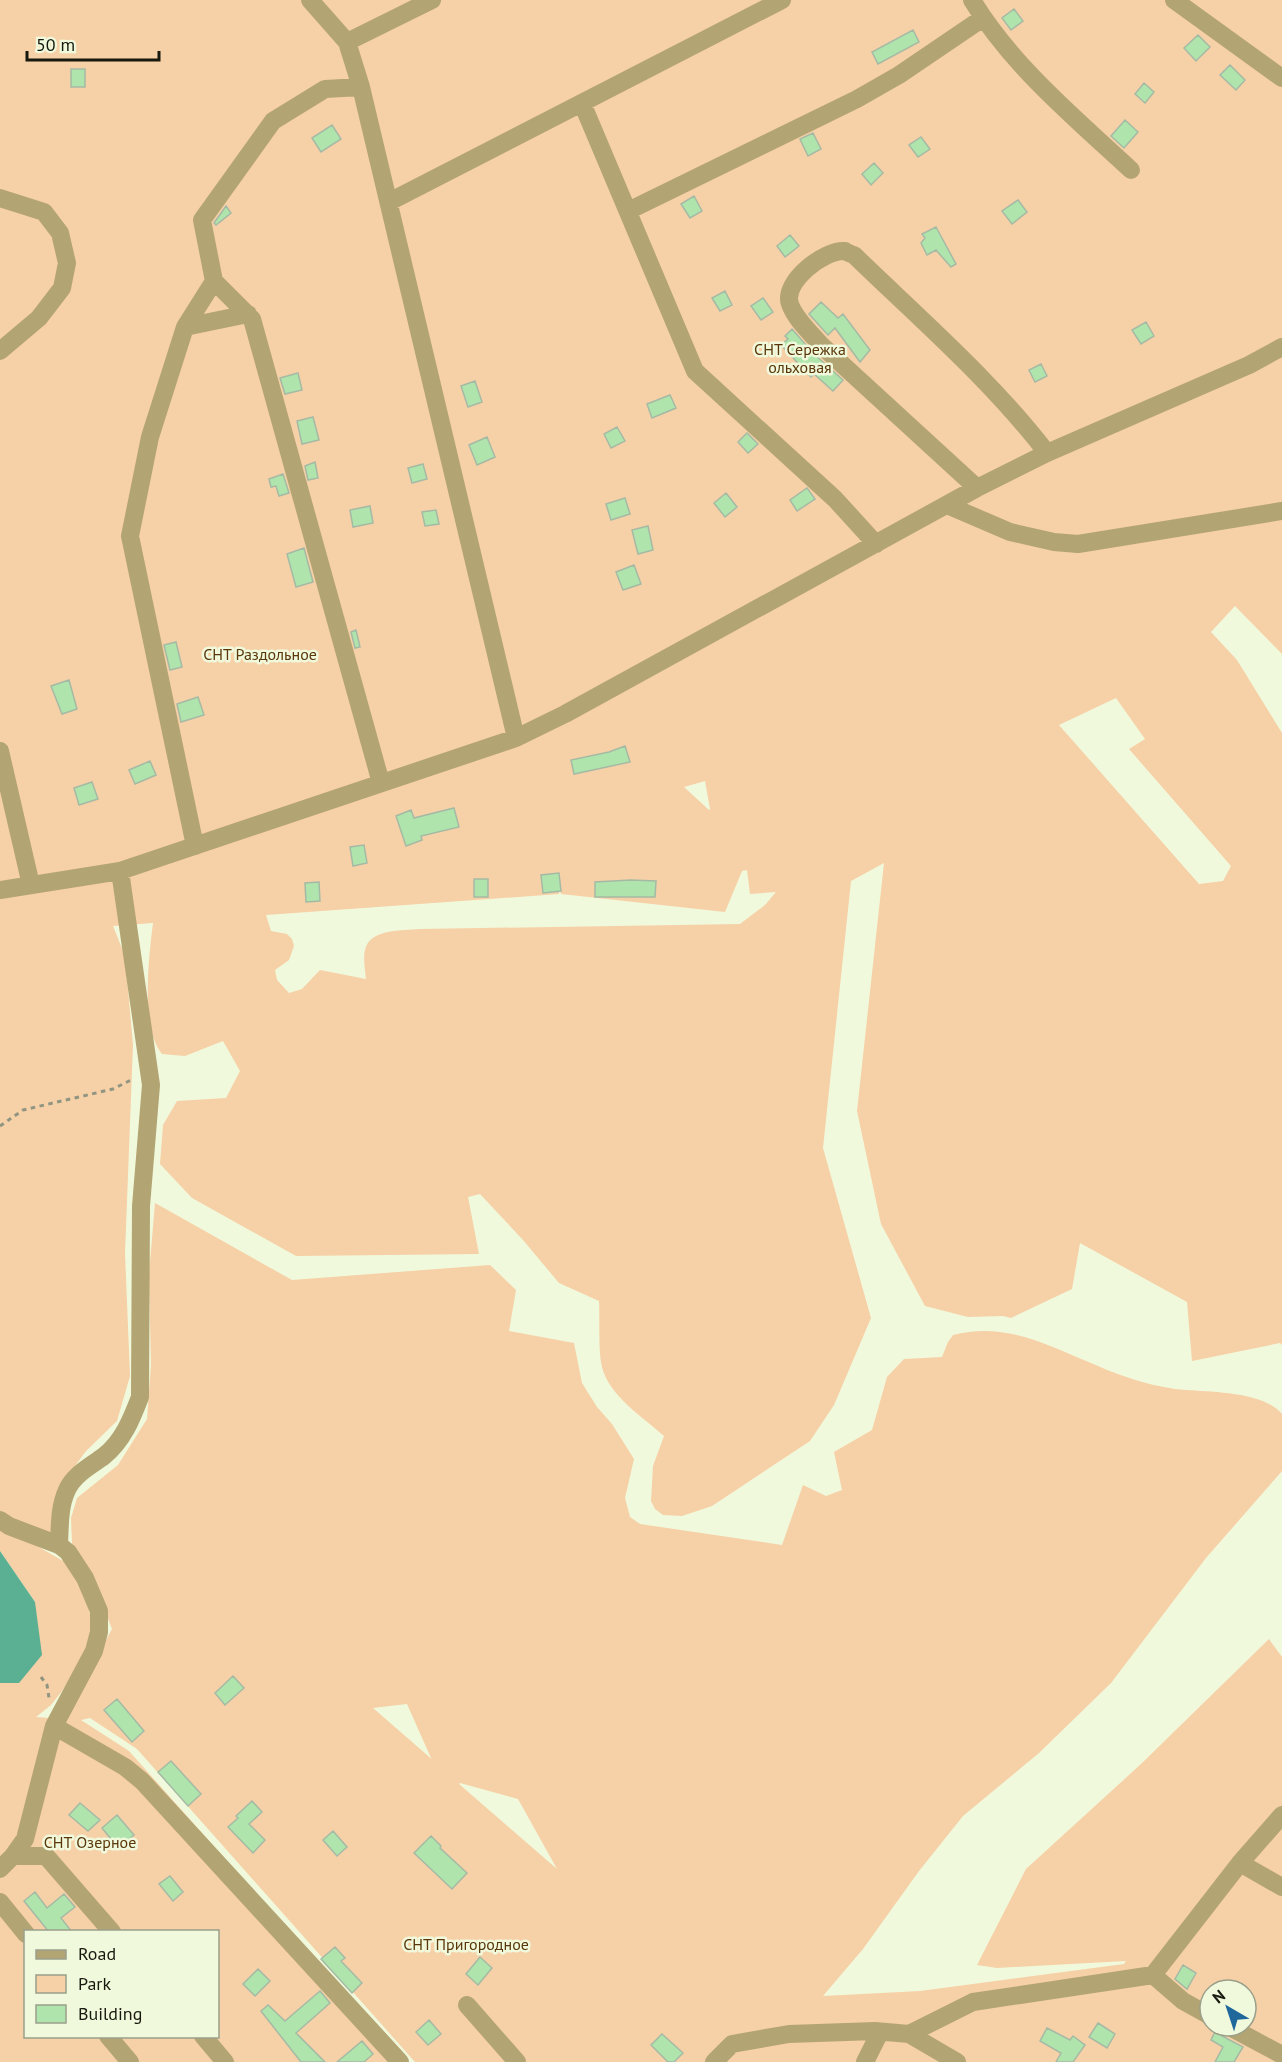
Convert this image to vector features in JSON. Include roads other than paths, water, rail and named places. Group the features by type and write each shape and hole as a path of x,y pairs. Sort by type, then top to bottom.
{"lane":[{"path":"310,0 347,42 361,87 516,738"},
{"path":"347,42 432,0"},
{"path":"389,202 782,0"},
{"path":"972,0 983,18 1012,53 1055,99 1131,170"},
{"path":"1174,0 1282,78"},
{"path":"628,211 857,99 899,75 983,18"},
{"path":"361,87 325,89 273,121 202,220 214,281 252,319 381,783"},
{"path":"582,103 695,371 835,499 876,544"},
{"path":"0,198 44,212 60,233 67,263 62,288 39,318 0,351"},
{"path":"977,488 821,345 789,303 789,289 797,277 832,253 845,251 854,255 996,392 1047,453"},
{"path":"195,846 130,536 150,437 185,327 214,281"},
{"path":"185,327 248,314"},
{"path":"0,890 120,871 516,738 565,714 977,488 1047,453 1248,365 1282,347"},
{"path":"947,505 1010,532 1054,542 1078,544 1282,511"},
{"path":"0,751 31,885"},
{"path":"59,1545 60,1519 67,1488 81,1473 106,1455 123,1435 140,1396 141,1206 151,1085 120,871"},
{"path":"0,1520 9,1526 59,1545 68,1552 85,1578 99,1611 99,1632 94,1651 54,1726 30,1825 25,1839 7,1862"},
{"path":"54,1726 117,1762 142,1781 346,2000 400,2062"},
{"path":"909,2034 973,2002 1153,1976 1240,1863 1282,1815"},
{"path":"7,1862 46,1856 109,1930"},
{"path":"1240,1863 1282,1887"},
{"path":"0,1902 24,1932"},
{"path":"1153,1976 1183,2001 1198,2009"},
{"path":"467,2005 517,2062"},
{"path":"866,2062 880,2032"},
{"path":"714,2062 732,2044 789,2034 880,2032 909,2034 957,2062"},
{"path":"109,2038 130,2062"},
{"path":"203,2038 225,2062"},
{"path":"1250,2038 1282,2055"}],"park label":[{"name":"СНТ Сережка ольховая","path":"800,358"},
{"name":"СНТ Раздольное","path":"260,654"},
{"name":"СНТ Озерное","path":"90,1842"},
{"name":"СНТ Пригородное","path":"466,1944"}]}
